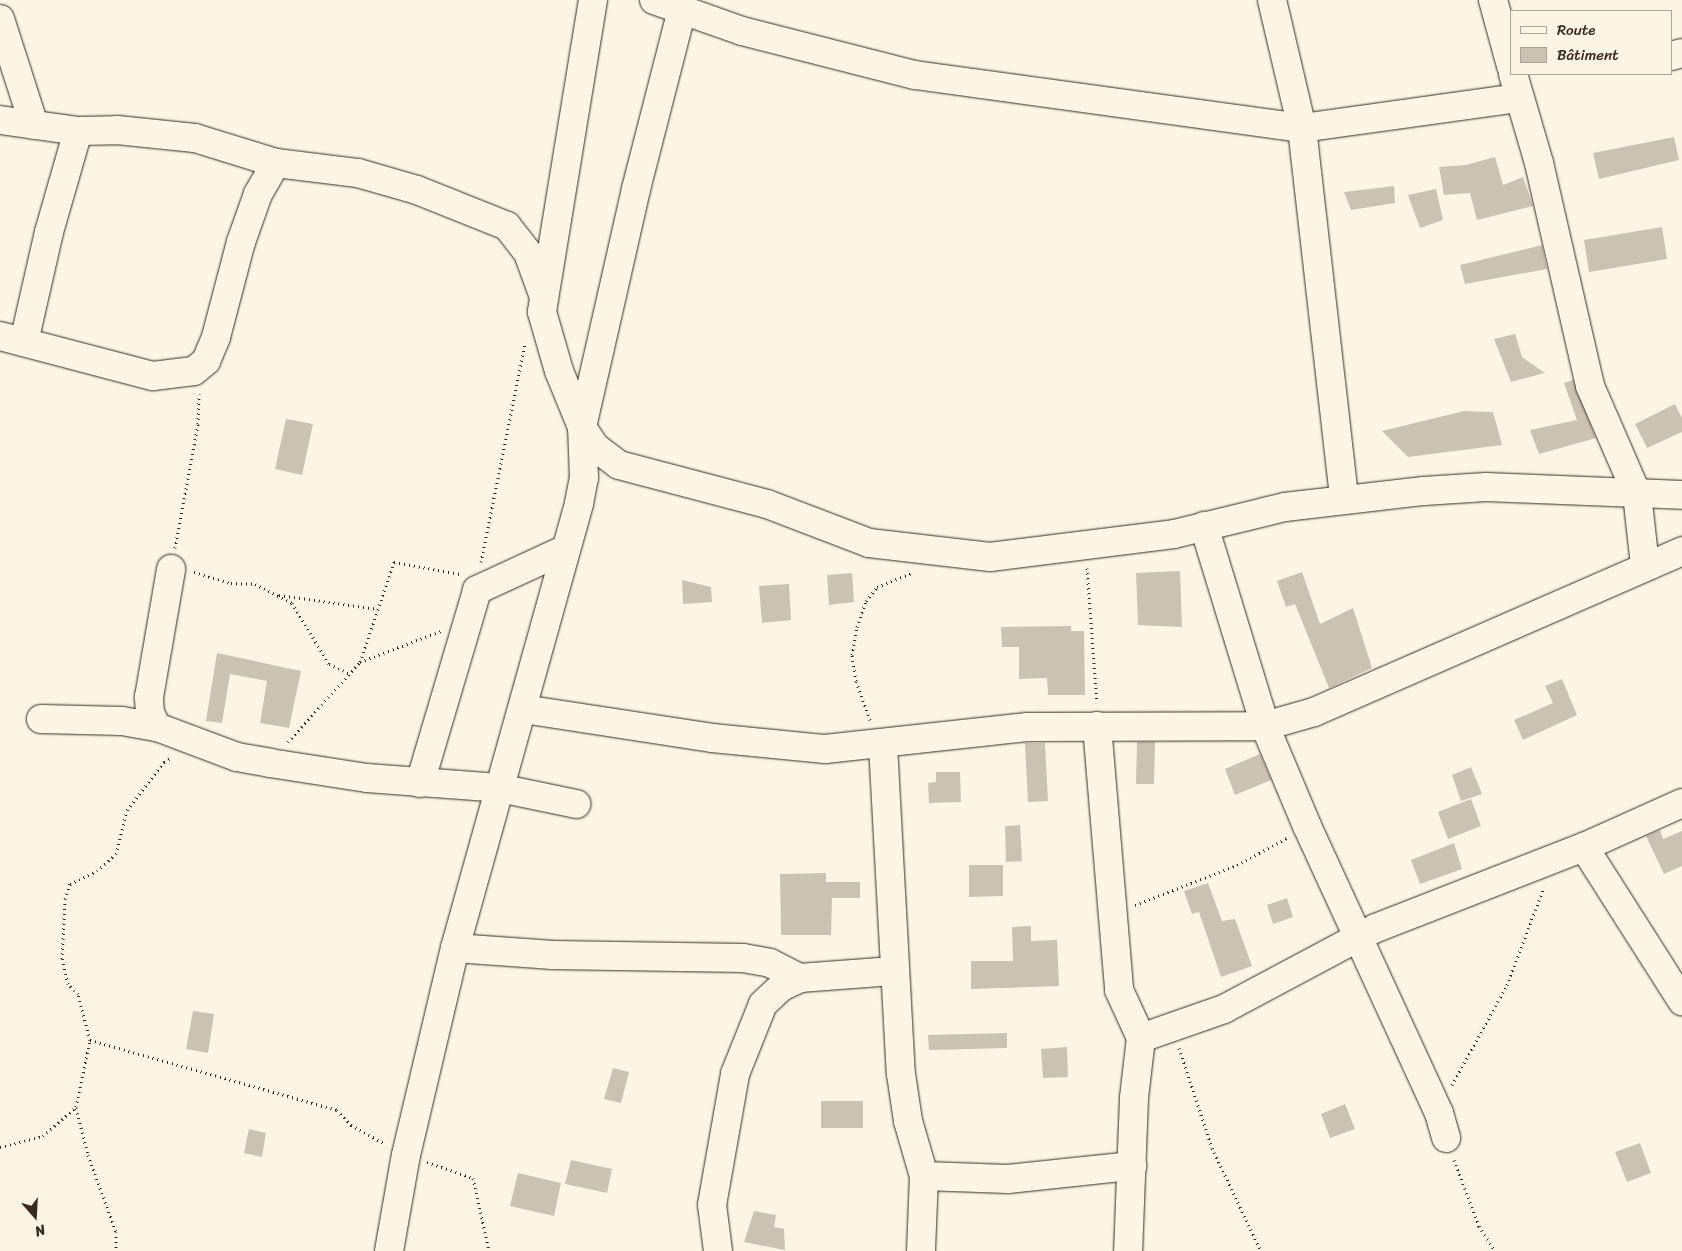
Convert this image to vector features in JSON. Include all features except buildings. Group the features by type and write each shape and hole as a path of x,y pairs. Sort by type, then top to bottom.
{"street":[{"path":"543,305 593,0"},
{"path":"654,0 742,31 915,75 1302,128 1516,86 1540,163 1590,386 1636,494 1645,566"},
{"path":"1272,0 1302,128 1344,498"},
{"path":"1493,0 1510,62"},
{"path":"389,1251 406,1155 455,948 523,709 584,478 582,427 636,189 682,10"},
{"path":"0,19 34,125"},
{"path":"0,120 78,131 117,130 195,138 276,164 388,180 507,226 528,253 559,371 582,427 595,447 619,465 766,504 869,543 990,557 1087,542 1174,534 1285,507 1344,498 1486,487 1682,495"},
{"path":"78,131 48,232 12,339 153,376 194,371 206,361 216,337 244,234 258,194 276,164"},
{"path":"1204,526 1265,726 1307,826 1360,935 1442,1126"},
{"path":"420,783 477,583 564,550"},
{"path":"523,709 769,746 825,749 883,745 1027,727 1265,726 1314,712 1645,566 1682,552"},
{"path":"157,727 150,713 150,697 171,569"},
{"path":"40,719 122,721 157,727 204,743 237,757 420,783 499,788 576,804"},
{"path":"1097,726 1119,990 1141,1038 1128,1251"},
{"path":"883,745 893,971 904,1099 924,1176 921,1251"},
{"path":"1141,1038 1172,1029 1256,994 1360,935 1584,847 1682,803"},
{"path":"1584,847 1682,1001"},
{"path":"455,948 553,955 743,958 770,963 800,978"},
{"path":"718,1251 712,1205 737,1066 763,1004 781,987 800,978 893,971"},
{"path":"924,1176 1008,1179 1132,1166"}],"path":[{"path":"270,763 360,662 394,562 477,583 528,331 543,305"},
{"path":"194,371 199,395 198,424 171,569 210,574 231,583 255,584 292,602 329,664 350,674"},
{"path":"1087,542 1087,587 1098,674 1097,726"},
{"path":"883,745 856,681 852,655 857,627 866,601 877,587 917,572"},
{"path":"276,594 308,596 378,609"},
{"path":"360,662 465,621"},
{"path":"116,1251 116,1232 88,1155 76,1107 90,1040 78,994 68,984 62,959 65,899 70,884 98,870 116,854 127,810 164,762 191,746 204,743"},
{"path":"1113,917 1147,899 1237,865 1307,826"},
{"path":"1495,1251 1479,1226 1442,1126 1507,985 1555,858"},
{"path":"1172,1029 1208,1140 1261,1251"},
{"path":"90,1040 337,1110 351,1125 406,1155 473,1178 489,1251"},
{"path":"0,1147 43,1136 76,1107"}]}
